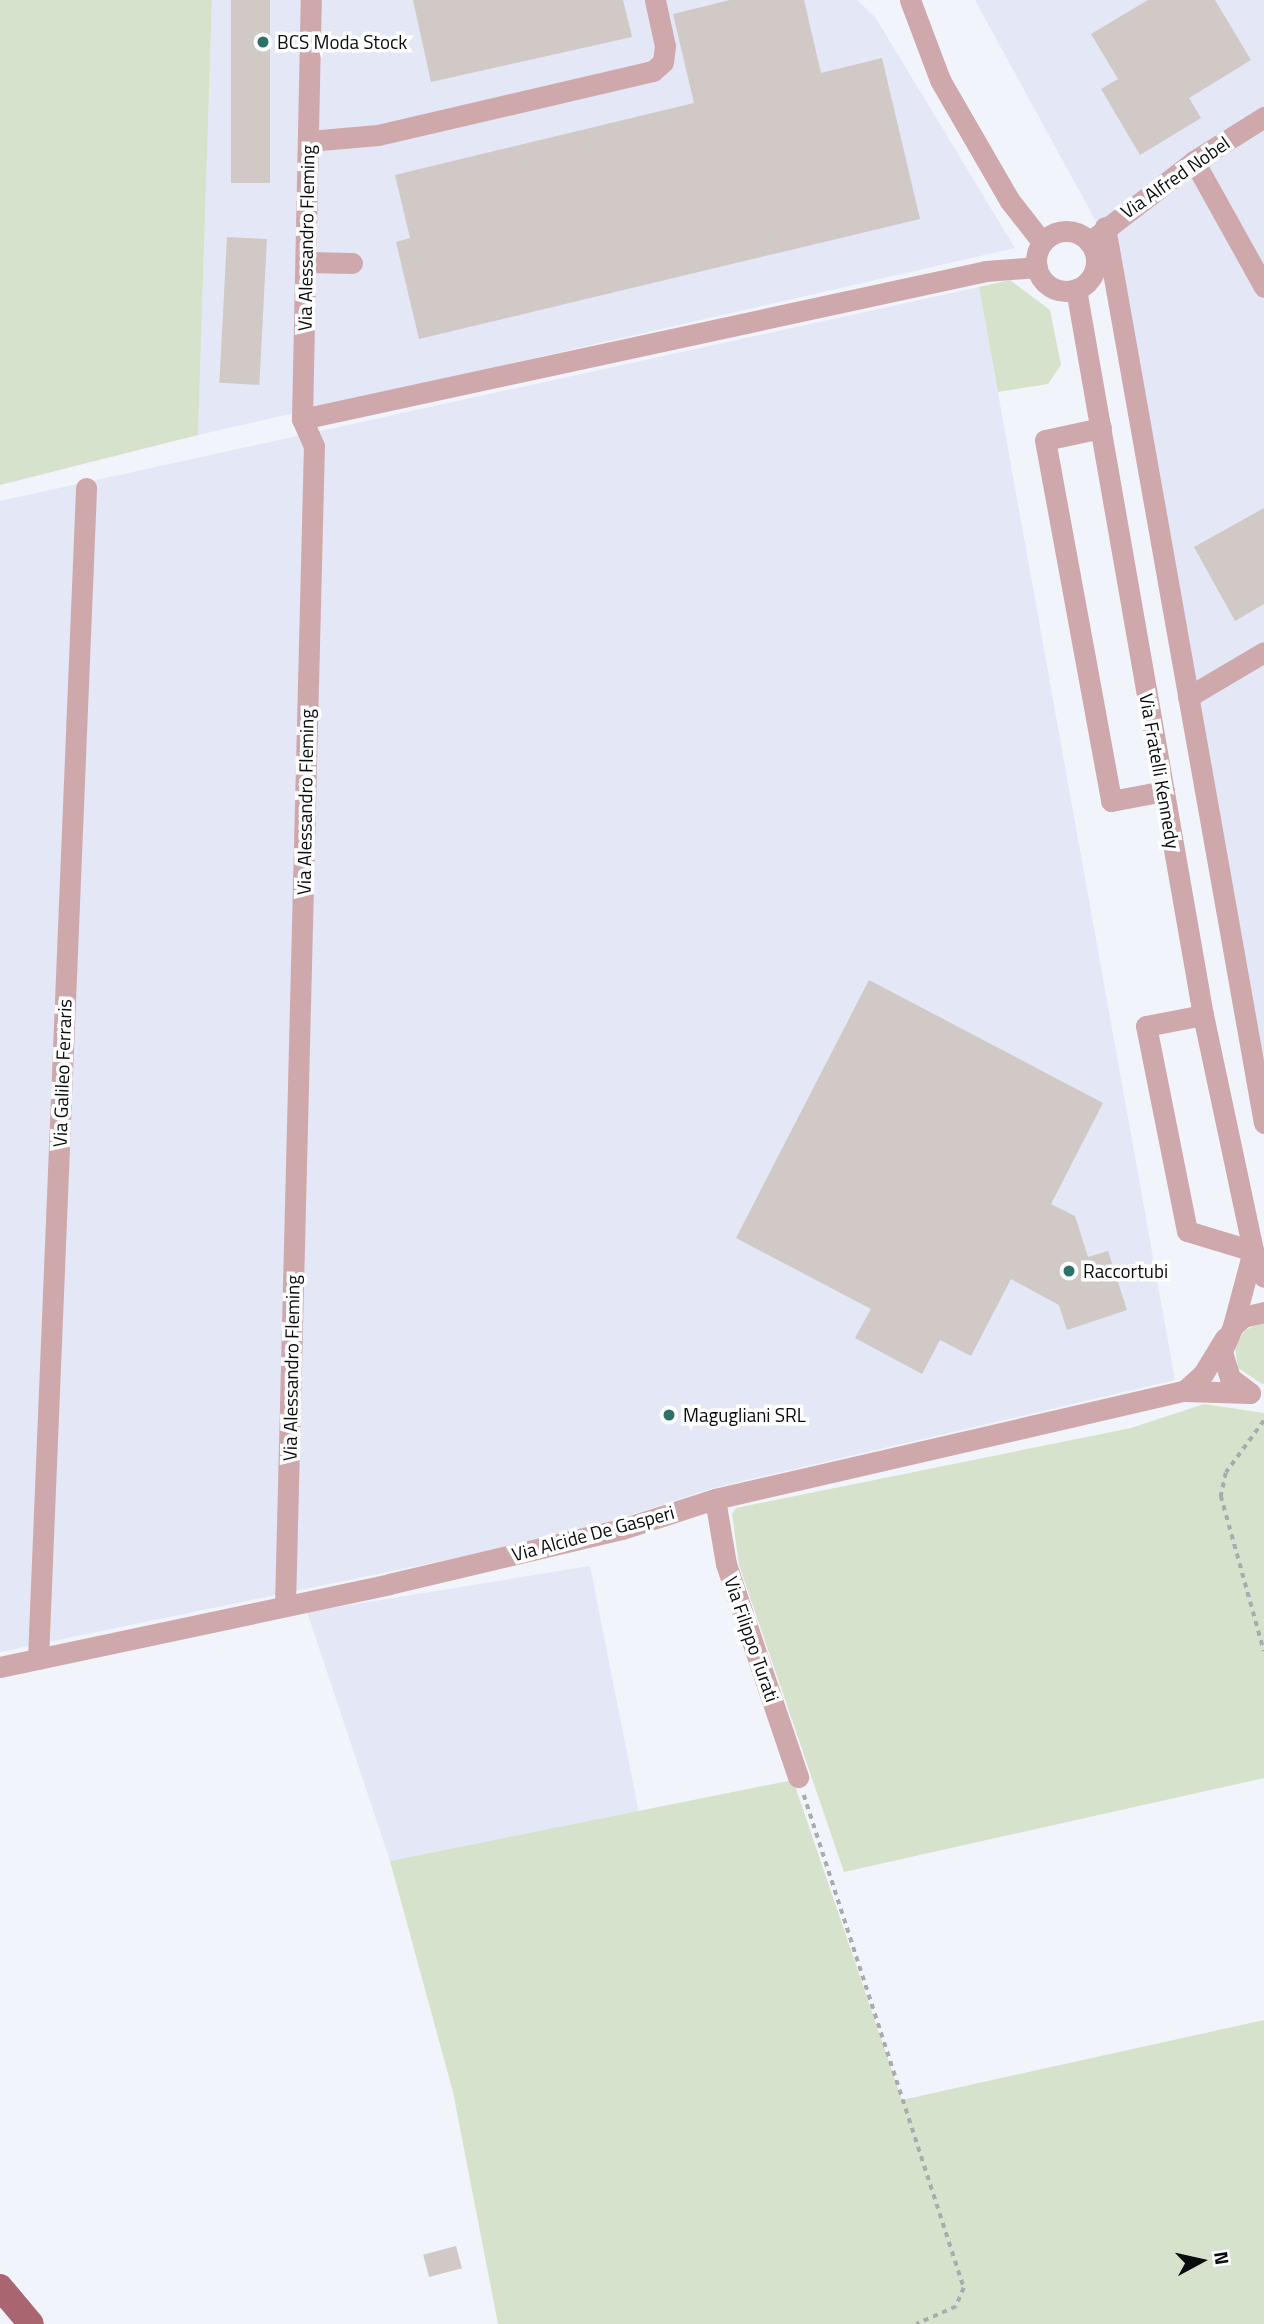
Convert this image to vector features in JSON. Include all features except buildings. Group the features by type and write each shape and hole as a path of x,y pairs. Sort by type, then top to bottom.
{"street":[{"name":"Via Alessandro Fleming","path":"285,1606 314,446 302,419 311,0"},
{"path":"309,141 378,135 653,71 663,62 665,46 656,0"},
{"path":"910,0 940,80 1010,201 1042,242 1037,267 1051,287 1076,289 1093,276 1096,266 1089,242 1068,230 1042,242"},
{"name":"Via Alfred Nobel","path":"1089,242 1105,227 1194,161 1264,117"},
{"path":"1194,161 1264,287"},
{"path":"1105,227 1264,1123"},
{"path":"306,262 352,263"},
{"path":"302,419 986,271 1037,267"},
{"name":"Via Fratelli Kennedy","path":"1076,289 1203,1015 1253,1251 1264,1277"},
{"path":"1101,428 1045,440 1111,801 1164,791"},
{"name":"Via Galileo Ferraris","path":"38,1659 86,488"},
{"path":"1188,696 1264,652"},
{"path":"1203,1015 1146,1026 1187,1231 1253,1251"},
{"name":"Via Fratelli Kennedy","path":"1229,1332 1253,1251"},
{"path":"1184,1391 1203,1374 1229,1332 1243,1317 1264,1312"},
{"path":"1229,1332 1224,1365 1230,1378 1257,1394"},
{"name":"Via Alcide De Gasperi","path":"0,1667 285,1606 622,1529 715,1499 1184,1391 1257,1394"},
{"name":"Via Filippo Turati","path":"715,1499 726,1564 798,1777"}],"path":[{"path":"1264,1421 1226,1473 1221,1496 1264,1651"},
{"path":"798,1777 964,2288 956,2307 917,2324"}],"shaded area":[{"path":"212,0 857,0 875,17 1015,248 198,435"},
{"path":"975,0 1264,0 1264,1086 1116,258"},
{"path":"979,287 1175,1380 713,1488 601,1525 518,1545 0,1652 0,501"},
{"path":"590,1566 639,1813 390,1861 307,1612"}],"green space":[{"path":"0,0 212,0 198,435 0,485"},
{"path":"1010,280 1050,310 1061,365 1048,384 998,392 979,287"},
{"path":"1264,1322 1262,1384 1238,1368 1235,1347 1245,1330"},
{"path":"1204,1404 1264,1413 1264,1778 844,1872 739,1565 732,1514 736,1508 1131,1428"},
{"path":"793,1780 902,2100 1264,2020 1264,2324 498,2324 453,2092 390,1861"}],"place":[{"name":"BCS Moda Stock","path":"263,42"},
{"name":"Raccortubi","path":"1069,1271"},
{"name":"Magugliani SRL","path":"669,1415"}]}
